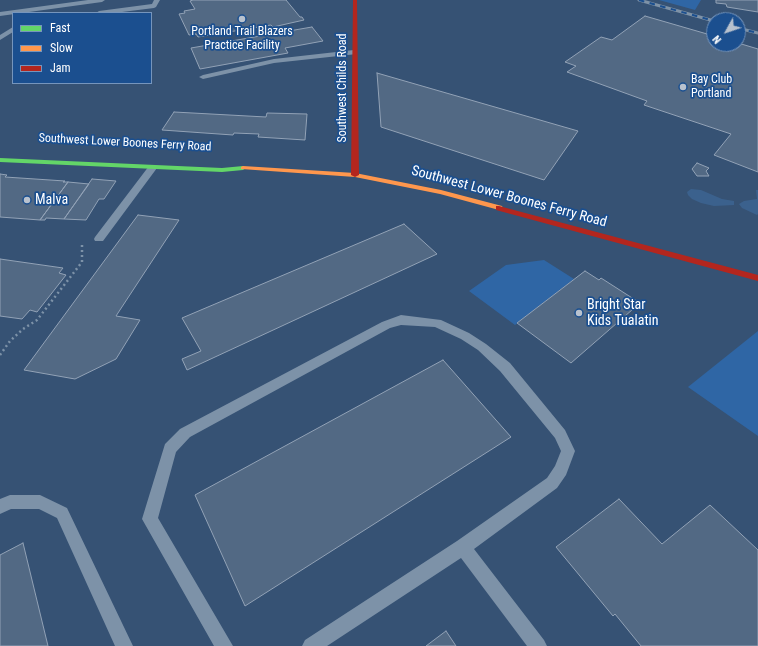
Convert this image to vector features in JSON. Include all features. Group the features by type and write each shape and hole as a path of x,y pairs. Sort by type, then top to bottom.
{"main road":[{"name":"Southwest Childs Road","path":"355,0 355,175"},
{"name":"Southwest Lower Boones Ferry Road","path":"0,160 222,170 248,167 355,175 441,192 758,278"},
{"name":"Southwest Lower Boones Ferry Road","path":"225,160 248,167"}],"lane":[{"path":"15,12 102,0"},
{"path":"107,12 154,6 157,0"},
{"path":"0,14 12,12"},
{"path":"0,38 12,30"},
{"path":"203,77 274,61 354,52"},
{"path":"99,239 152,168"},
{"path":"224,646 150,518 170,449 185,433 386,325 401,320 437,323 465,336 482,347 505,367 560,434 568,451 561,470 552,483 463,547 311,646"},
{"path":"0,507 10,502 40,502 62,513 124,646"},
{"path":"463,547 538,646"}],"path":[{"path":"0,355 23,329 37,320 82,262 82,238"}],"shaded area":[{"path":"659,0 701,0 695,10"},
{"path":"691,189 701,190 722,199 734,201 734,205 714,206 701,203 692,199 688,195 687,192"},
{"path":"756,190 758,190 757,215 742,208 739,204 744,201 757,199"},
{"path":"544,260 574,279 515,325 469,291 506,265"},
{"path":"758,331 758,436 688,387"}],"building":[{"name":"Portland Trail Blazers Practice Facility","path":"193,0 286,0 304,20 273,27 271,25 198,37 196,34 189,35 179,14 185,13 184,11 195,9 190,1"},
{"path":"716,0 758,0 758,12 727,7 726,4 716,3"},
{"name":"Bay Club Portland","path":"645,16 706,34 706,52 746,52 746,45 758,49 758,172 714,155 731,134 644,105 647,101 567,72 576,66 565,62 601,37 612,40"},
{"path":"312,27 323,41 285,48 288,53 200,69 191,48"},
{"path":"377,73 578,131 544,180 381,127"},
{"path":"174,112 266,117 267,113 307,114 305,140 258,137 259,134 234,133 233,135 162,130"},
{"path":"697,163 709,168 706,171 709,176 697,176 692,169"},
{"name":"Malva","path":"0,174 7,175 5,177 68,182 40,220 0,217"},
{"path":"92,179 116,181 104,199 99,199 86,220 64,219"},
{"path":"68,182 89,184 64,219 46,218 45,220 40,220"},
{"path":"138,215 179,220 116,316 140,320 116,359 75,379 24,370"},
{"path":"404,224 437,254 187,370 182,359 201,351 182,318"},
{"path":"0,259 63,268 59,273 66,275 37,312 30,310 22,319 0,316"},
{"name":"Bright Star Kids Tualatin","path":"585,271 599,280 601,278 640,303 571,363 517,323"},
{"path":"443,360 511,437 245,606 195,495"},
{"path":"619,499 662,544 710,505 758,550 758,646 641,646 615,614 613,616 556,547"},
{"path":"23,543 48,646 0,646 0,555"},
{"path":"446,631 456,646 426,646"}],"railway":[{"path":"639,0 706,19"},
{"path":"746,30 758,33"}],"traffic: fast":[{"path":"0,160 222,170 243,168"}],"traffic: slow":[{"path":"243,168 355,175 441,192 499,208"}],"traffic: jam":[{"path":"355,0 355,175"},
{"path":"499,208 758,278"}],"place":[{"name":"Portland Trail Blazers Practice Facility","path":"242,19"},
{"name":"Bay Club Portland","path":"683,87"},
{"name":"Malva","path":"27,200"},
{"name":"Bright Star Kids Tualatin","path":"579,313"}]}
